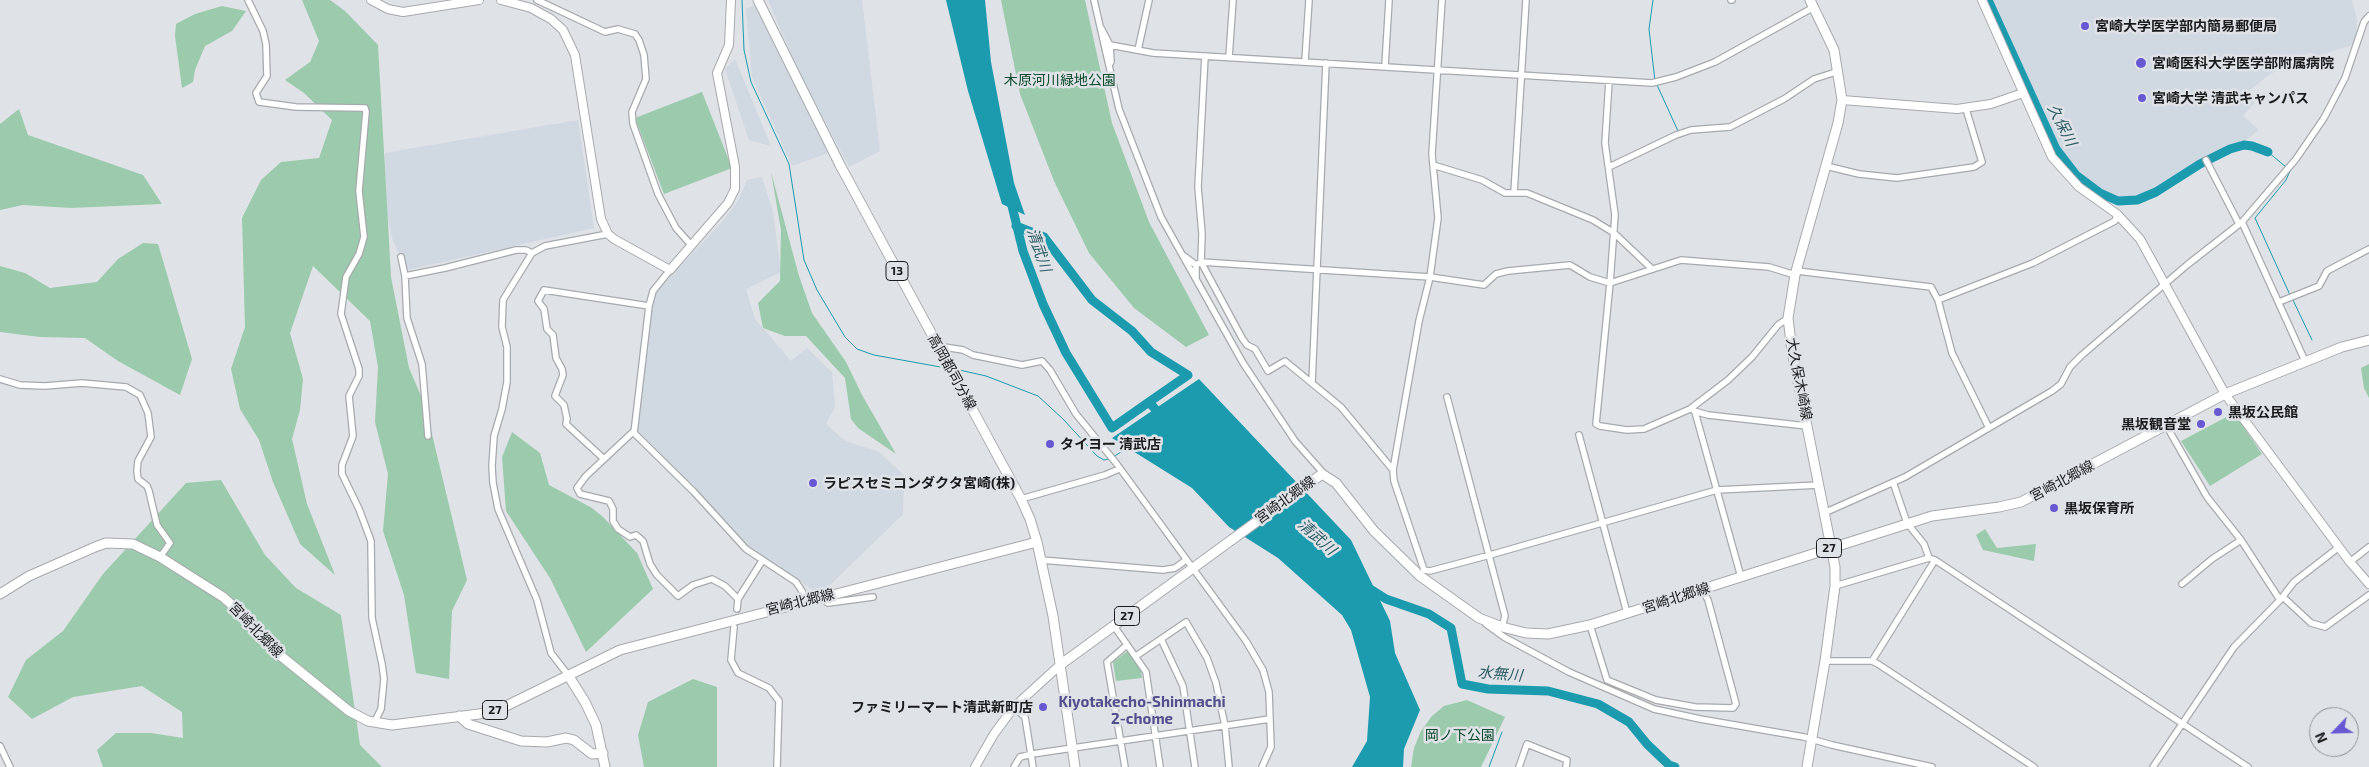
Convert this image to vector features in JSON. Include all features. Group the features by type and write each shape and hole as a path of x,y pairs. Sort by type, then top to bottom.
{"main road":[{"name":"高岡都司分線","path":"758,0 836,156 1022,499 1042,560 1075,767"},
{"name":"大久保木崎線","path":"1807,767 1825,661 1835,586 1832,547 1792,351 1788,318 1796,273 1838,123 1842,100 1839,71 1832,43 1812,4"},
{"name":"宮崎北郷線","path":"1060,665 1114,626 1190,565 1323,475 1336,483 1397,556 1422,573 1479,618 1502,628 1526,633 1548,634 1590,625 1626,614 1932,516 1999,508 2020,502 2225,394 2305,361 2369,340"},
{"name":"宮崎北郷線","path":"0,594 29,576 106,543 133,544 160,557 224,597 288,664 349,711 374,723 392,725 459,716 508,706 620,650 805,600 1037,542"},
{"path":"568,676 591,713 603,753 605,767"},
{"name":"27","path":"459,716 468,724 521,741 547,742 566,738 574,740 592,754 603,753"}],"street":[{"path":"248,0 263,31 266,44 267,76 256,93 259,102 296,107 365,108 366,112 359,184 364,237 359,254 346,277 341,314 360,369 359,376 349,396 353,436 342,465 342,474 359,509 371,541 372,618 384,679 381,709 374,723"},
{"path":"372,0 388,9 403,12 479,0"},
{"path":"500,0 519,3 551,19 563,30 572,47 597,204 608,234 670,270"},
{"path":"537,0 605,32 618,29 635,34 640,40 644,55 646,79 632,112 634,124 658,194 676,228 692,246"},
{"path":"731,0 728,45 717,73 737,182 732,197 653,291 649,306 634,431 576,488 580,494 610,501 613,509 613,521 618,530 630,537 636,535 643,541 650,564 678,596 693,585 712,579 725,586 738,599"},
{"path":"1094,0 1119,109 1161,218 1252,378 1295,441 1323,475"},
{"path":"1138,50 1149,0"},
{"path":"1230,57 1233,0"},
{"path":"1305,61 1309,0"},
{"path":"1385,66 1389,0"},
{"path":"1442,0 1432,140 1438,218 1430,277 1419,321 1393,470 1394,481 1422,573 1717,490 1819,485"},
{"path":"1514,193 1523,74 1526,0"},
{"path":"1982,0 2052,157 2079,187 2117,214 2140,239 2225,394 2350,562 2369,584"},
{"path":"1110,46 1205,56 1652,83 1676,77 1731,54 1812,4"},
{"path":"1824,513 1893,482 2033,404 2061,384 2070,367 2082,355 2165,283 2241,223 2296,159 2324,118 2345,78 2364,22 2369,16"},
{"path":"1100,27 1110,46 1111,62 1108,65"},
{"path":"1196,280 1202,234 1198,187 1205,56"},
{"path":"1312,383 1326,63"},
{"path":"1609,167 1676,135 1691,130 1730,127 1784,99 1819,77 1839,71"},
{"path":"1609,81 1605,143 1614,215 1614,233 1596,424 1627,430 1644,429 1693,411 1752,357 1778,325 1788,318"},
{"path":"1842,100 1929,108 1966,109 1999,102 2023,93"},
{"path":"1826,166 1859,174 1897,178 1974,167 1982,162 1966,109"},
{"path":"2206,160 2241,223 2305,361"},
{"path":"1433,165 1482,180 1505,192 1527,193 1594,220 1614,233 1651,268"},
{"path":"1938,300 2033,264 2115,221 2117,214"},
{"path":"568,676 551,653 536,600 498,509 492,466 494,436 507,382 507,346 502,327 503,300 532,253 545,246 608,234"},
{"path":"2278,302 2319,286 2327,271 2369,249"},
{"path":"405,276 446,268 516,250 526,250 532,253"},
{"path":"1180,253 1198,264 1242,338 1247,345 1255,349 1268,371 1285,361 1350,416 1393,470"},
{"path":"401,257 405,276 407,318 422,364 428,436"},
{"path":"1198,264 1430,277 1484,285 1496,274 1508,271 1570,264 1590,277 1610,283 1651,268 1681,260 1769,267 1796,273 1931,287 1938,300 1952,353 1989,428"},
{"path":"604,459 566,424 567,419 564,405 555,396 563,375 562,369 556,358 553,335 547,329 544,309 538,301 544,290 649,306"},
{"path":"938,346 963,350 973,355 1022,365 1042,361 1050,370 1076,414 1120,469 1246,641 1263,670 1270,692 1271,747 1262,767"},
{"path":"0,379 20,385 104,385 131,388 140,395 148,413 151,437 138,461 137,471 138,479 147,486 149,491 157,525 170,543 160,557"},
{"path":"1447,398 1505,616 1502,628"},
{"path":"1693,411 1807,426"},
{"path":"1693,411 1741,577"},
{"path":"2166,425 2207,497 2241,540 2282,598 2311,623 2325,627 2369,595"},
{"path":"634,431 746,549 796,582 805,600"},
{"path":"1579,435 1626,614"},
{"path":"1022,499 1120,469"},
{"path":"1893,482 1907,524 1924,544 1932,559 2248,767"},
{"path":"2182,584 2212,559 2241,540"},
{"path":"2154,767 2234,647 2282,598 2294,582 2339,547"},
{"path":"2350,562 2369,547"},
{"path":"1835,586 1932,559"},
{"path":"1872,661 1932,559"},
{"path":"1042,560 1163,570 1190,565"},
{"path":"737,609 738,599 762,561"},
{"path":"1590,625 1608,680 1656,700 1695,707 1733,708 1736,704 1708,600 1702,589"},
{"path":"820,597 828,603 873,598"},
{"path":"1479,618 1504,637 1542,659 1654,708 1700,720 1932,767"},
{"path":"1136,656 1186,622 1207,658 1216,683 1225,726 1229,767"},
{"path":"1114,626 1146,672 1160,767"},
{"path":"734,627 731,660 738,673 769,688 779,701 777,767"},
{"path":"1160,640 1183,686 1195,767"},
{"path":"1125,767 1119,741 1108,662 1128,645"},
{"path":"1825,661 1872,661 2034,767"},
{"path":"975,767 994,734 1014,707 1060,665"},
{"path":"1014,707 1025,717 1033,767"},
{"path":"1014,767 1020,757 1032,754 1270,719"},
{"path":"1519,767 1527,744 1567,760 1566,767"},
{"path":"0,746 3,758 10,767"}],"shaded area":[{"path":"768,0 862,0 880,151 849,167 798,71"},
{"name":"宮崎大学 清武キャンパス","path":"1990,0 2352,0 2357,19 2356,44 2314,57 2311,52 2270,74 2245,94 2255,102 2243,116 2259,130 2239,145 2211,157 2136,198 2119,199 2099,191 2082,177 2057,148"},
{"path":"754,5 828,153 792,166 752,77 746,9"},
{"path":"735,59 771,146 749,140 725,69"},
{"path":"578,120 594,228 407,270 393,241 382,196 385,153"},
{"path":"762,177 773,212 781,272 746,289 755,319 791,361 807,348 832,372 835,407 826,424 845,441 879,452 904,475 903,514 823,592 816,592 746,545 633,430 652,296 721,223 738,201 747,180"}],"green space":[{"path":"302,0 330,0 345,11 378,45 391,277 409,368 425,405 467,580 452,611 449,679 416,673 404,595 383,531 388,474 375,422 378,367 370,321 313,266 290,333 303,379 300,410 292,439 307,504 335,575 300,544 273,482 259,440 240,409 231,369 245,327 242,218 261,180 281,162 319,158 332,120 304,93 285,80 310,62 319,41"},
{"name":"木原河川緑地公園","path":"1001,0 1085,0 1112,123 1149,222 1209,335 1186,347 1134,308 1089,253 1054,181 1020,94"},
{"path":"222,6 246,11 232,31 205,46 195,70 193,82 182,88 175,36 176,24 195,14"},
{"path":"702,92 732,168 664,194 635,118"},
{"path":"19,109 28,135 143,175 162,204 71,208 23,205 0,210 0,124"},
{"path":"771,172 799,276 812,313 846,362 862,395 896,454 858,428 851,419 845,378 806,336 785,336 763,328 758,303 780,281 781,230"},
{"path":"143,243 158,244 192,359 180,395 118,361 85,338 40,337 0,332 0,266 25,273 50,288 97,282 118,259"},
{"path":"2369,364 2369,398 2364,388 2361,368"},
{"path":"2234,413 2262,454 2210,486 2181,441"},
{"path":"512,432 540,453 549,485 592,508 637,553 653,589 586,652 550,578 506,511 502,457"},
{"path":"221,480 265,555 296,588 341,615 360,745 382,767 103,767 97,750 116,733 151,733 183,738 182,712 142,686 73,697 32,719 8,697 26,660 63,631 103,574 186,483"},
{"path":"1985,529 1997,548 2036,544 2034,561 1983,550 1976,535"},
{"path":"1129,650 1141,670 1142,678 1116,681 1113,662"},
{"path":"693,679 717,687 717,767 644,767 638,735 648,702"},
{"name":"岡ノ下公園","path":"1467,700 1505,717 1481,767 1411,767 1414,748 1421,731 1432,716 1444,706"}],"water":[{"path":"946,0 985,0 991,62 1014,183 1025,215 1002,204 968,91"},
{"path":"1199,379 1351,540 1390,621 1395,653 1420,710 1404,749 1403,767 1352,767 1367,741 1370,697 1351,630 1342,615 1278,558 1229,527 1192,488 1112,438"}],"waterway":[{"path":"742,0 744,50 751,82 789,164 804,260 817,290 845,337 857,349 874,355 946,368"},
{"path":"1653,0 1649,29 1655,81"},
{"name":"久保川","path":"1988,0 2056,149 2076,175 2100,193 2118,201 2137,200 2156,192 2200,164 2230,149 2244,145 2268,152"},
{"path":"1657,85 1678,131"},
{"path":"2268,152 2286,167"},
{"path":"2290,171 2286,180 2255,218 2290,295"},
{"name":"清武川","path":"1010,198 1023,251 1043,304 1066,353 1112,428 1149,402 1163,418"},
{"name":"清武川","path":"1016,226 1044,237 1092,300 1132,331 1151,352 1188,375 1149,402"},
{"path":"2292,298 2312,340"},
{"path":"955,369 986,376 1038,396 1063,419 1097,456 1104,460 1109,459"},
{"path":"1113,457 1129,447"},
{"name":"水無川","path":"1367,587 1386,599 1429,614 1451,628 1462,684 1488,689 1548,691 1598,704 1629,722 1647,744 1669,765 1675,767"},
{"path":"1489,767 1502,732"}],"place":[{"name":"宮崎大学医学部内簡易郵便局","path":"2085,26"},
{"name":"宮崎医科大学医学部附属病院","path":"2141,63"},
{"name":"宮崎大学 清武キャンパス","path":"2142,98"},
{"name":"黒坂公民館","path":"2218,412"},
{"name":"黒坂観音堂","path":"2201,424"},
{"name":"タイヨー 清武店","path":"1050,444"},
{"name":"ラピスセミコンダクタ宮崎(株)","path":"813,483"},
{"name":"黒坂保育所","path":"2054,508"},
{"name":"ファミリーマート清武新町店","path":"1043,707"}],"district":[{"name":"Kiyotakecho-Shinmachi 2-chome","path":"1142,710"}]}
